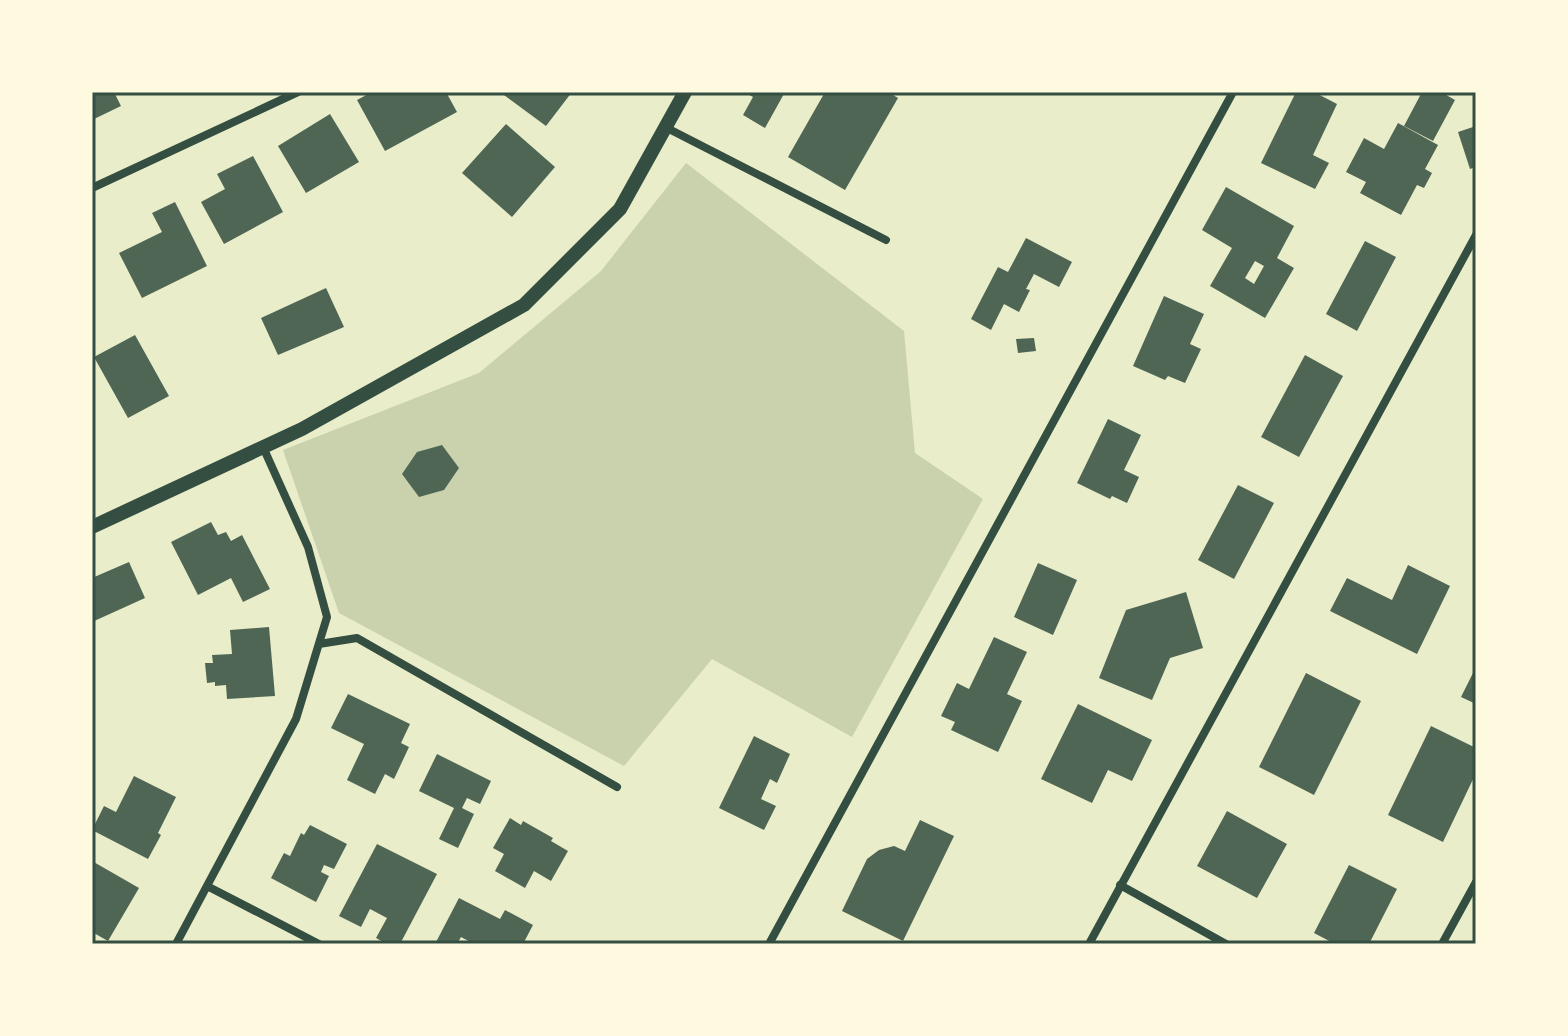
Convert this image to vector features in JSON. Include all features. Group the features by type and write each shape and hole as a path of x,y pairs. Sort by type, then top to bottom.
{"street":[{"path":"92,188 298,92"},
{"path":"92,527 302,429 524,305 620,209 685,92"},
{"path":"769,944 1233,92"},
{"path":"665,127 886,240"},
{"path":"1089,944 1476,235"},
{"path":"176,944 296,719 327,617 308,547 263,447"},
{"path":"319,644 357,638 617,787"},
{"path":"1442,944 1476,882"},
{"path":"1120,885 1226,944"},
{"path":"207,886 319,944"}],"green space":[{"path":"686,163 904,331 915,453 983,499 852,737 712,659 624,766 339,613 283,450 479,373 601,271"}],"building":[{"path":"92,92 114,92 121,106 92,120"},
{"path":"372,92 446,92 457,112 385,151 357,100"},
{"path":"500,92 572,92 546,126"},
{"path":"744,92 785,92 765,128 743,115 753,97"},
{"path":"825,92 888,92 898,98 845,190 788,157"},
{"path":"1296,92 1314,92 1337,104 1313,155 1329,163 1315,189 1261,163"},
{"path":"1422,92 1441,92 1455,100 1433,141 1404,126"},
{"path":"330,114 359,162 306,193 278,146"},
{"path":"1398,123 1438,145 1425,169 1432,173 1424,188 1417,185 1401,215 1360,193 1366,182 1346,172 1364,138 1384,149"},
{"path":"506,124 555,167 512,217 462,173"},
{"path":"1476,126 1476,167 1470,169 1458,132"},
{"path":"253,156 283,212 224,244 201,202 225,189 217,174"},
{"path":"1226,187 1294,226 1277,258 1294,268 1265,318 1210,286 1232,248 1202,230","holes":["1255,261 1264,266 1254,284 1245,278"]},
{"path":"175,202 207,266 142,298 119,253 162,232 152,213"},
{"path":"1026,238 1072,262 1059,287 1034,274 1019,312 1004,304 991,330 971,319 998,267 1008,272"},
{"path":"1365,241 1396,257 1357,331 1326,314"},
{"path":"326,288 344,327 278,355 261,318"},
{"path":"1164,296 1204,314 1190,344 1201,349 1185,383 1168,376 1165,380 1133,366"},
{"path":"135,335 169,396 128,418 94,357"},
{"path":"1034,338 1036,351 1018,353 1016,339"},
{"path":"1305,355 1343,376 1299,457 1261,437"},
{"path":"1108,419 1141,435 1124,470 1139,477 1127,503 1112,496 1110,499 1077,483"},
{"path":"442,445 459,468 444,490 419,497 402,474 417,452"},
{"path":"1238,485 1274,503 1234,579 1198,560"},
{"path":"211,522 218,535 226,532 231,541 242,535 270,589 243,602 231,578 198,595 171,542"},
{"path":"129,562 145,598 92,622 92,578"},
{"path":"1038,563 1077,580 1053,635 1014,617"},
{"path":"1408,565 1450,586 1417,654 1330,611 1347,578 1392,600"},
{"path":"1186,592 1203,648 1170,658 1152,700 1099,678 1126,610"},
{"path":"269,627 275,696 227,699 226,685 207,683 205,663 213,663 212,655 232,654 230,630"},
{"path":"994,637 1027,652 1007,694 1022,701 998,752 951,730 955,722 941,716 957,683 969,689"},
{"path":"1476,667 1476,704 1461,697"},
{"path":"1306,673 1361,701 1314,795 1259,767"},
{"path":"348,694 410,724 401,743 409,747 394,779 385,774 375,794 347,780 364,744 331,728"},
{"path":"1078,704 1152,740 1132,781 1108,770 1092,803 1041,779"},
{"path":"1431,726 1476,748 1476,773 1443,842 1388,815"},
{"path":"754,736 790,754 777,783 770,779 761,799 776,806 764,830 719,808"},
{"path":"437,754 491,781 480,804 467,798 462,808 474,814 458,848 439,839 454,808 419,791"},
{"path":"134,776 176,797 148,859 92,830 104,806 116,812"},
{"path":"1227,811 1287,844 1257,898 1197,866"},
{"path":"510,818 521,825 523,821 553,838 551,841 568,851 551,881 534,871 525,888 495,871 504,854 493,848"},
{"path":"920,820 954,836 903,941 842,911 867,859 879,850 894,846 905,851"},
{"path":"310,825 347,844 334,869 324,865 321,872 329,876 316,902 271,878 284,853 290,856 301,833 304,835"},
{"path":"377,844 437,874 400,944 387,944 376,938 387,918 370,909 361,927 339,916"},
{"path":"92,861 139,888 108,941 92,932"},
{"path":"1349,865 1397,889 1369,944 1335,944 1314,933"},
{"path":"459,898 500,919 505,910 533,925 523,944 474,944 461,937 457,944 435,944"}]}
